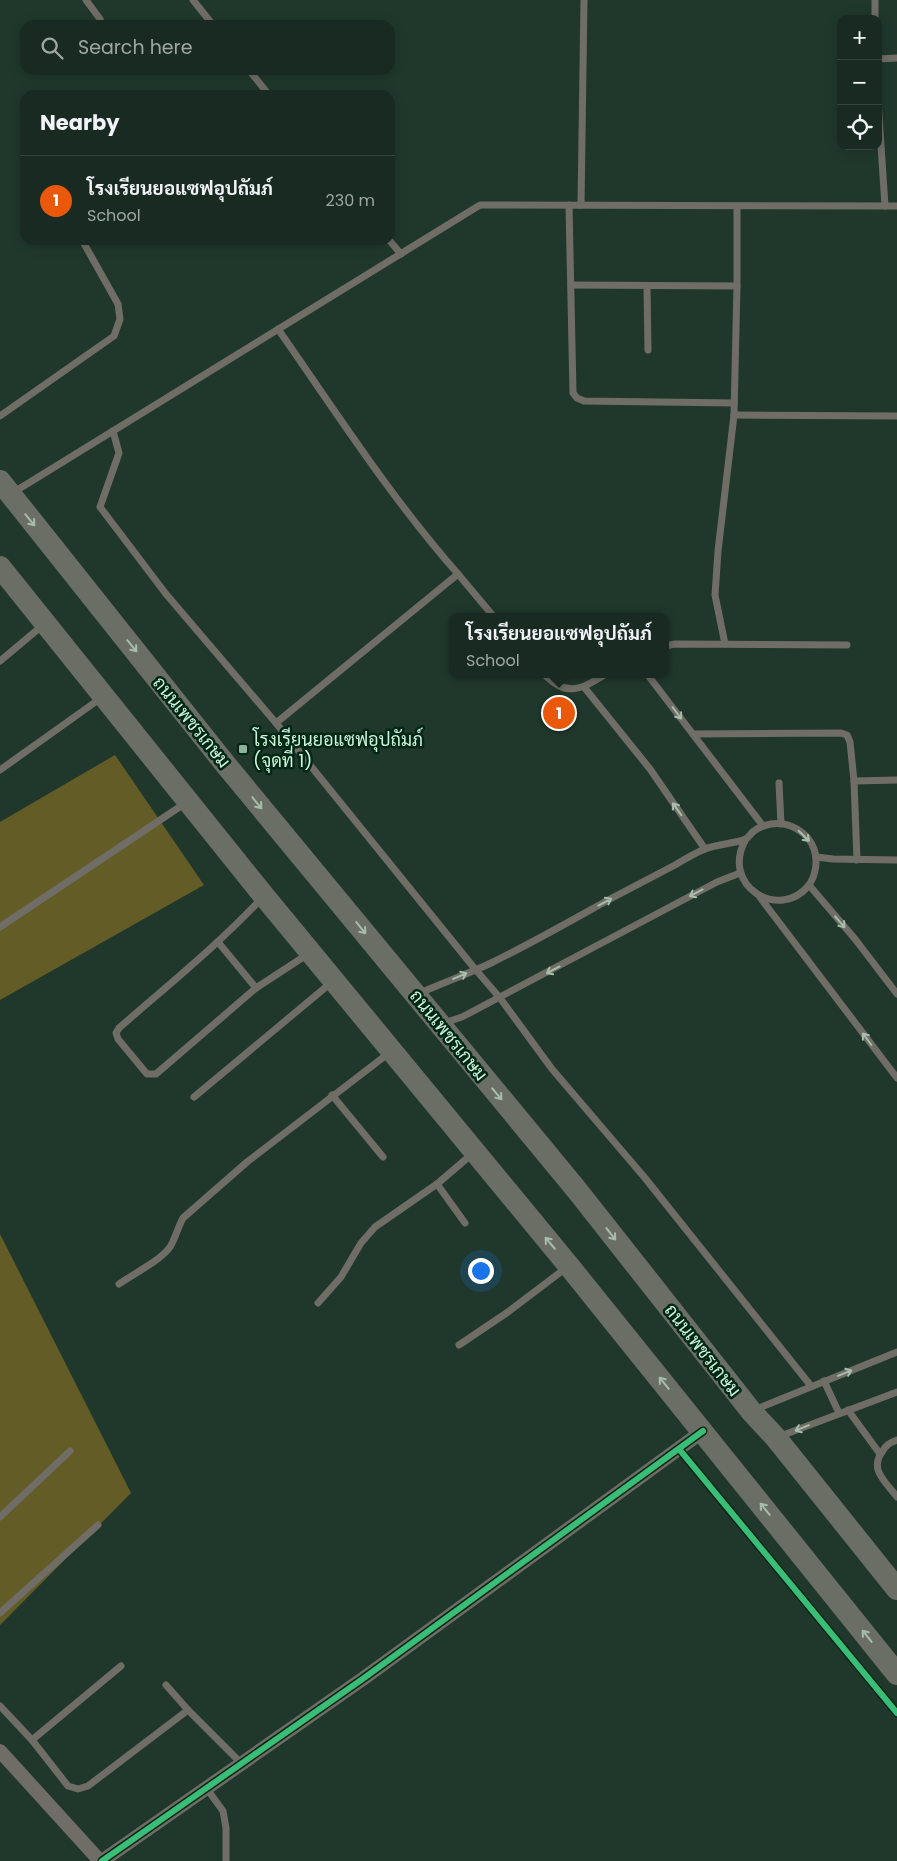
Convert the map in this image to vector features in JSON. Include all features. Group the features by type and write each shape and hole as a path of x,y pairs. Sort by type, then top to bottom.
{"main road":[{"name":"ถนนเพชรเกษม","path":"5,488 226,765 576,1189 751,1411 776,1438 897,1589"},
{"path":"0,567 264,896 569,1266 897,1674"}],"street":[{"path":"0,1750 101,1861 207,1789 372,1672 703,1432"}],"lane":[{"path":"86,0 100,19"},
{"path":"193,0 209,20"},
{"path":"581,205 584,0"},
{"path":"875,0 875,15"},
{"path":"882,59 897,58"},
{"path":"253,75 265,90"},
{"path":"878,105 885,206"},
{"path":"5,488 113,431 480,205 897,206"},
{"path":"569,205 573,393 577,398 584,401 734,404"},
{"path":"725,644 715,595 718,551 734,415 737,206"},
{"path":"0,416 114,336 120,319 118,304 85,245"},
{"path":"393,245 401,254"},
{"path":"571,285 737,286"},
{"path":"647,286 648,350"},
{"path":"278,329 431,544 491,613"},
{"path":"734,415 897,416"},
{"path":"113,431 119,453 100,508 166,594 276,723 500,998 552,1069 645,1178 811,1386"},
{"path":"276,723 458,574"},
{"path":"0,660 45,624"},
{"path":"669,645 846,645"},
{"path":"548,678 553,684 571,691 584,688 600,678"},
{"path":"650,678 763,826"},
{"path":"584,688 650,769 705,849"},
{"path":"0,770 104,696"},
{"path":"692,734 841,733 847,735 850,742 854,781 857,860"},
{"path":"854,781 897,780"},
{"path":"779,783 781,824"},
{"path":"0,927 188,801"},
{"path":"760,896 777,901 795,896 808,885 815,872 816,857 813,847 808,838 791,826 781,824 763,826 754,831 746,839 739,855 740,873 748,886 760,896 897,1078"},
{"path":"415,995 490,963 705,849 746,839"},
{"path":"816,857 897,860"},
{"path":"439,1025 462,1017 500,998 708,887 740,873"},
{"path":"808,885 855,939 897,994"},
{"path":"264,896 218,942 119,1028 116,1033 118,1039 147,1074 156,1074 256,988 311,952"},
{"path":"218,942 256,988"},
{"path":"194,1097 334,980"},
{"path":"119,1284 162,1255 171,1246 176,1230 183,1218 246,1162 392,1051"},
{"path":"332,1095 383,1157"},
{"path":"318,1303 341,1277 361,1243 375,1227 437,1184 474,1152"},
{"path":"437,1184 465,1223"},
{"path":"459,1345 508,1312 569,1266"},
{"path":"751,1411 897,1352"},
{"path":"824,1381 839,1413"},
{"path":"776,1438 897,1392"},
{"path":"848,1410 880,1454"},
{"path":"897,1440 888,1443 876,1460 876,1470 897,1497"},
{"path":"0,1517 70,1451"},
{"path":"0,1613 98,1525"},
{"path":"32,1740 121,1666"},
{"path":"166,1685 242,1764"},
{"path":"0,1706 32,1740 68,1786 78,1789 88,1786 188,1710"},
{"path":"207,1789 223,1811 226,1828 226,1861"}],"shaded area":[{"path":"115,755 204,885 0,1000 0,822"},
{"path":"0,1234 131,1493 0,1625"}],"cycle path":[{"path":"102,1861 364,1678 703,1431"},
{"path":"679,1449 897,1713"}],"place":[{"name":"โรงเรียนยอแซฟอุปถัมภ์","path":"559,713"},
{"name":"โรงเรียนยอแซฟอุปถัมภ์ (จุดที่ 1)","path":"243,749"}]}
